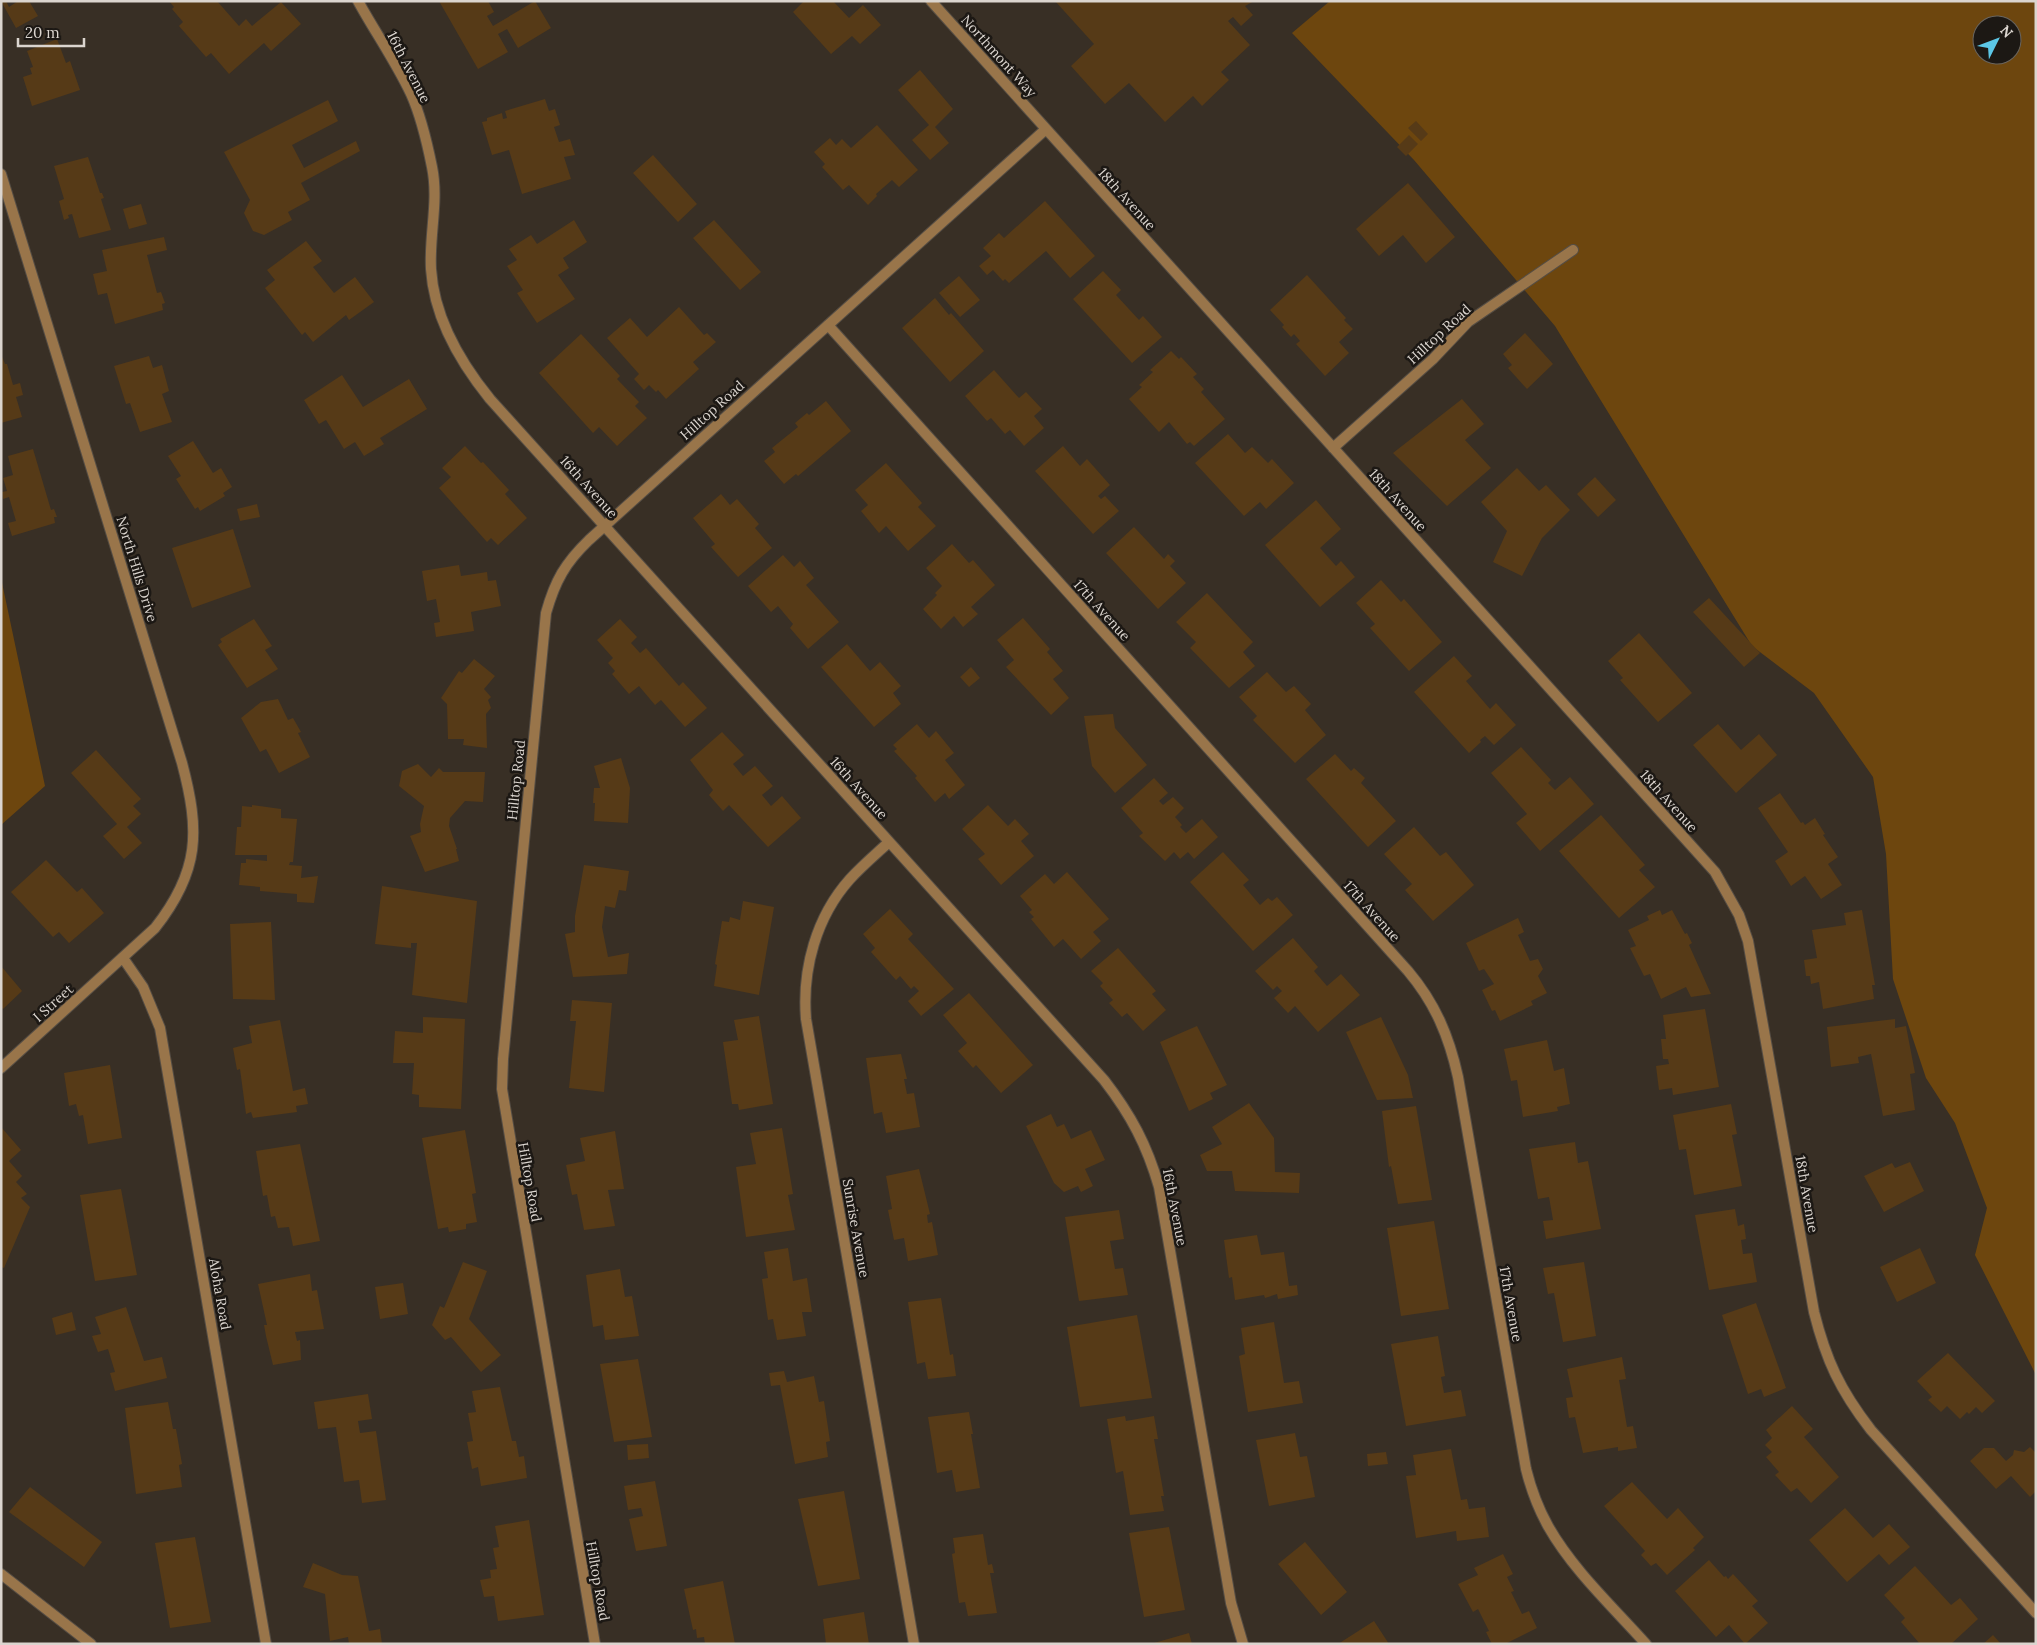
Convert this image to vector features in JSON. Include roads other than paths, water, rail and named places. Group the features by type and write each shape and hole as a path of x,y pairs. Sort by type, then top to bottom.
{"street":[{"name":"16th Avenue","path":"358,1 411,95 427,145 433,170 434,203 431,270 442,321 471,375 490,399 1104,1080 1122,1103 1142,1137 1151,1158 1159,1187 1231,1604 1243,1644"},
{"name":"Northmont Way","path":"931,1 1046,129"},
{"name":"Hilltop Road","path":"595,1644 502,1089 502,1059 546,613 552,592 560,573 573,556 605,525 1046,129"},
{"name":"18th Avenue","path":"1046,129 1715,872 1729,894 1739,915 1752,958 1814,1312 1822,1344 1834,1374 1850,1403 1871,1430 2036,1613"},
{"name":"North Hills Drive","path":"1,174 182,763 193,810 194,834 191,857 184,882 172,906 155,928 123,958"},
{"name":"Hilltop Road","path":"1332,448 1433,359 1468,322 1573,250"},
{"name":"17th Avenue","path":"828,325 1408,971 1432,1003 1448,1038 1458,1077 1522,1450 1531,1487 1547,1525 1573,1563 1646,1644"},
{"name":"Sunrise Avenue","path":"889,842 849,881 825,918 810,958 805,998 808,1028 914,1644"},
{"name":"I Street","path":"1,1068 123,958"},
{"name":"Aloha Road","path":"123,958 143,987 160,1028 266,1644"},
{"path":"1,1574 91,1644"}]}
